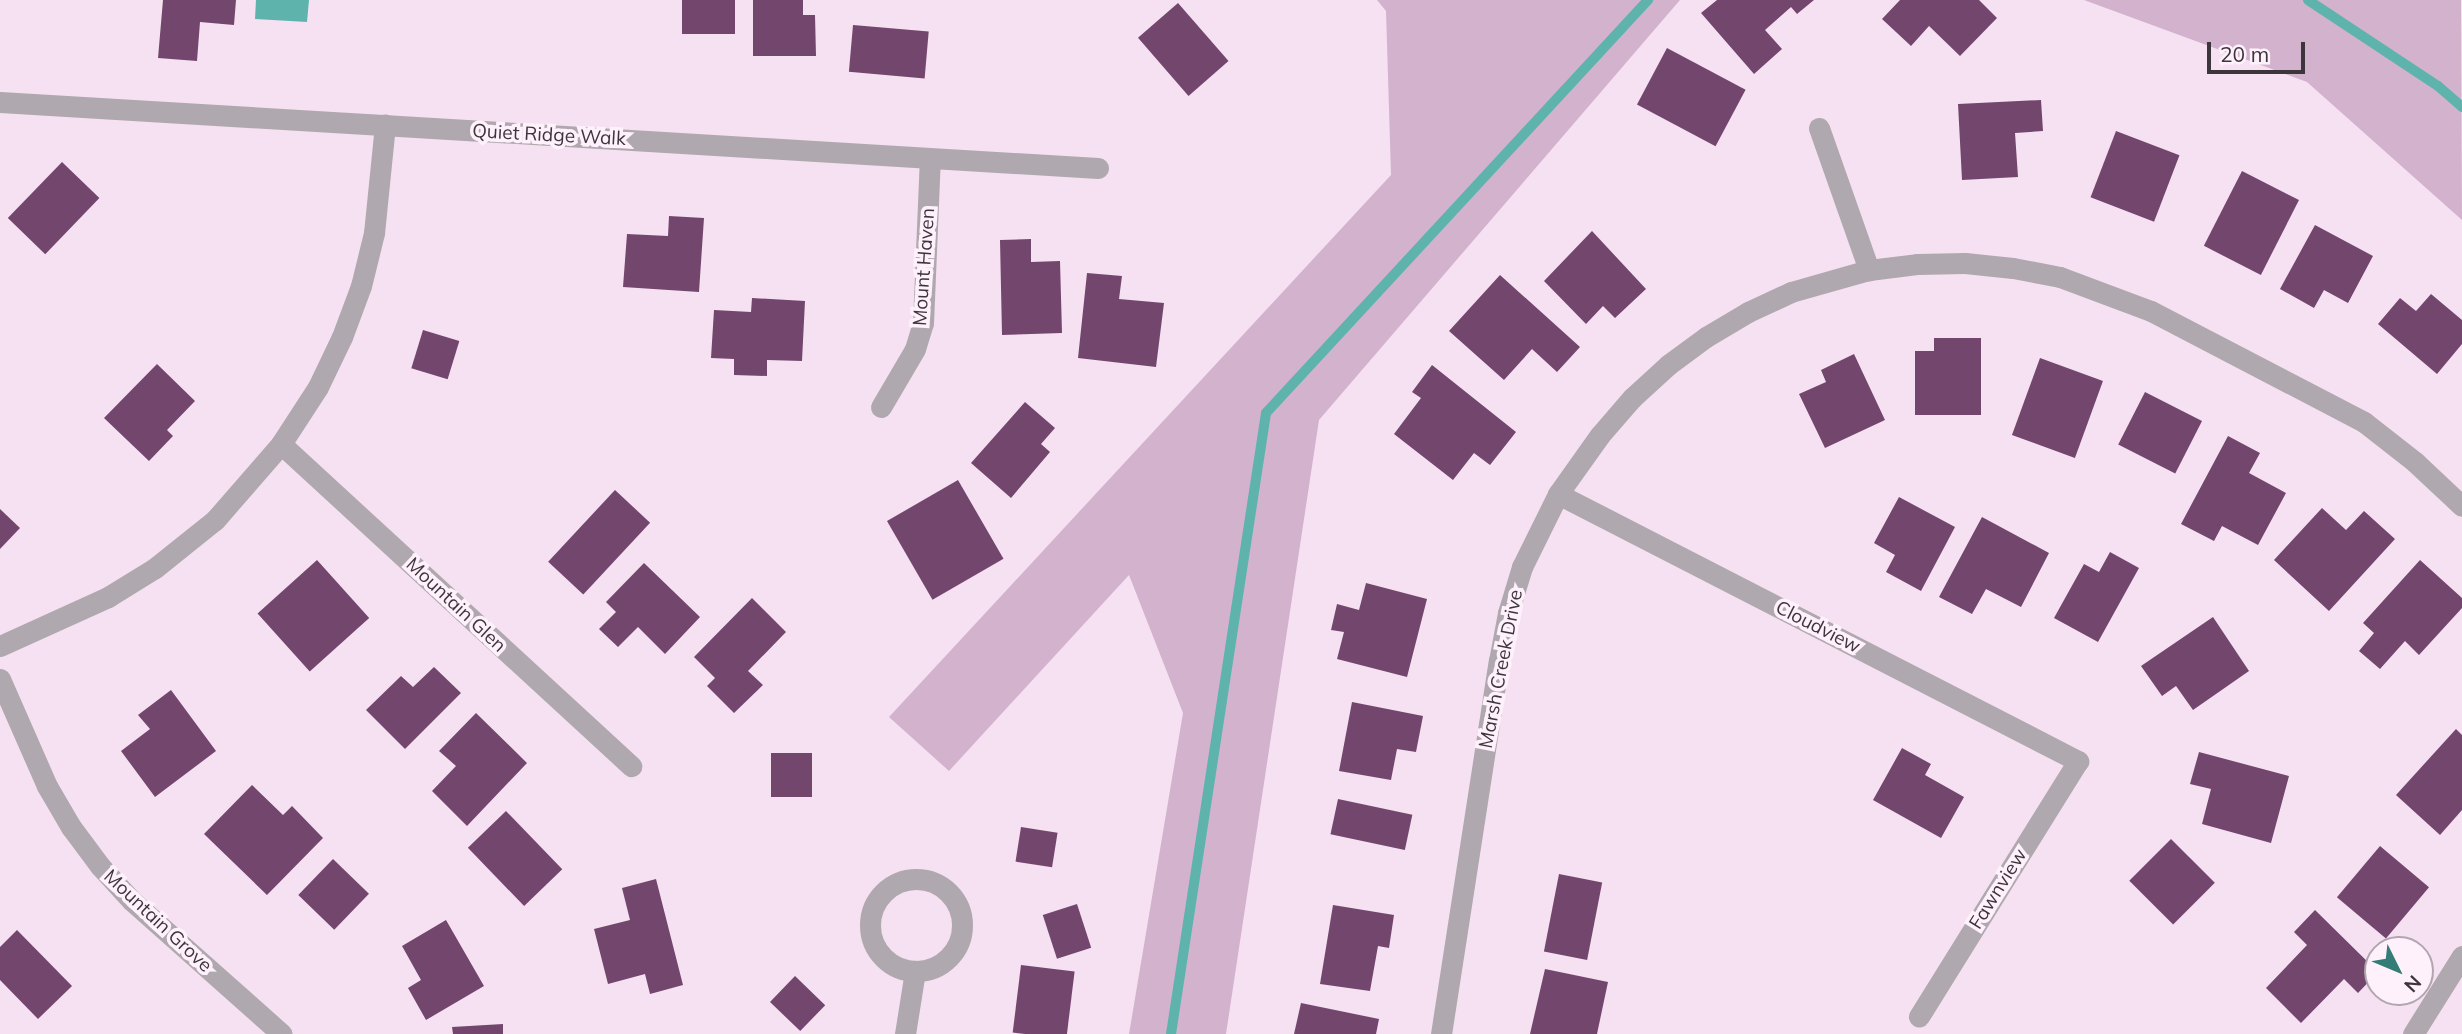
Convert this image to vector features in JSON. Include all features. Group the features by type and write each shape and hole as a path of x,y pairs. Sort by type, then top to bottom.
{"street":[{"name":"Quiet Ridge Walk","path":"0,102 1098,169"},
{"path":"0,646 108,597 155,568 215,520 281,444 318,387 342,337 361,286 376,219 385,125"},
{"path":"1819,128 1869,270"},
{"name":"Mount Haven","path":"881,407 915,349 923,323 930,158"},
{"name":"Marsh Creek Drive","path":"1441,1034 1508,614 1522,567 1558,494 1600,435 1632,398 1706,337 1748,312 1791,292 1869,270 1965,263 2013,268 2060,278 2151,311 2364,422 2415,462 2462,506"},
{"name":"Mountain Glen","path":"281,444 631,766"},
{"name":"Cloudview","path":"1558,494 2078,761"},
{"name":"Mountain Grove","path":"0,679 47,786 71,827 100,866 132,901 282,1034"},
{"name":"Fawnview","path":"1919,1016 2078,761"},
{"path":"917,879 934,882 949,892 959,908 962,925 958,943 948,958 933,967 915,971 897,967 882,957 873,942 870,924 874,906 884,892 899,882 917,879"},
{"path":"2413,1034 2462,956"},
{"path":"905,1034 915,971"}],"shaded area":[{"path":"256,0 309,0 307,22 255,19"},
{"path":"1377,0 1680,0 1319,420 1226,1034 1129,1034 1183,713 1129,575 949,771 889,717 1391,175 1386,11"},
{"path":"2084,0 2461,0 2462,220 2307,82"}],"building":[{"path":"163,0 236,0 234,25 200,22 197,61 158,58"},
{"path":"682,0 735,0 735,34 682,34"},
{"path":"753,0 803,0 803,15 815,15 816,56 753,56"},
{"path":"1717,0 1814,0 1797,14 1791,7 1765,30 1782,49 1754,74 1701,13"},
{"path":"1900,0 1979,0 1997,18 1960,56 1929,26 1911,46 1882,19"},
{"path":"1178,3 1229,61 1189,96 1138,38"},
{"path":"853,25 929,32 925,78 849,72"},
{"path":"1667,48 1746,90 1716,146 1637,105"},
{"path":"2041,100 2043,131 2015,133 2018,177 1962,180 1958,104"},
{"path":"2116,131 2179,155 2154,222 2091,197"},
{"path":"62,162 99,198 45,254 8,218"},
{"path":"2242,171 2299,200 2261,275 2204,246"},
{"path":"669,216 704,218 699,292 623,287 627,234 668,236"},
{"path":"2315,225 2373,256 2348,303 2324,290 2314,308 2280,289"},
{"path":"1592,231 1646,289 1615,318 1603,306 1586,324 1544,281"},
{"path":"1031,239 1031,262 1060,261 1062,333 1002,335 1000,240"},
{"path":"1087,273 1122,276 1119,299 1164,303 1156,367 1078,358"},
{"path":"1500,275 1580,347 1557,372 1532,349 1504,380 1449,331"},
{"path":"2431,294 2462,320 2462,344 2437,374 2378,324 2400,298 2416,311"},
{"path":"752,298 805,301 802,361 767,360 767,376 734,375 734,359 711,358 714,310 751,312"},
{"path":"423,330 459,341 448,379 411,368"},
{"path":"1934,338 1981,338 1981,415 1915,415 1915,351 1934,351"},
{"path":"1854,354 1885,420 1825,448 1799,394 1826,382 1821,370"},
{"path":"2040,358 2103,381 2075,458 2012,435"},
{"path":"157,364 195,401 167,430 173,436 149,461 104,418"},
{"path":"1432,365 1516,432 1490,465 1474,453 1453,480 1394,434 1421,398 1412,392"},
{"path":"2145,392 2202,421 2175,474 2118,445"},
{"path":"1025,402 1055,428 1041,444 1050,452 1011,498 971,463"},
{"path":"2228,436 2260,453 2249,473 2286,493 2258,545 2222,526 2214,541 2181,524"},
{"path":"958,480 1004,559 932,600 887,521"},
{"path":"615,490 650,523 583,594 548,562"},
{"path":"1899,497 1955,527 1921,591 1886,572 1895,555 1874,543"},
{"path":"2322,508 2346,530 2364,511 2395,539 2329,611 2274,560"},
{"path":"0,509 20,528 0,549"},
{"path":"1982,517 2049,553 2021,607 1986,589 1972,614 1939,597"},
{"path":"2110,552 2139,568 2098,642 2054,618 2084,564 2099,572"},
{"path":"317,560 369,618 310,671 258,614"},
{"path":"2420,560 2462,598 2462,608 2419,655 2405,641 2380,669 2359,651 2374,633 2363,623"},
{"path":"644,563 700,617 665,654 638,627 618,647 599,629 616,612 606,602"},
{"path":"1366,583 1427,599 1407,677 1337,659 1344,632 1331,630 1337,604 1359,610"},
{"path":"752,598 786,632 748,671 763,685 734,713 707,686 715,678 694,657"},
{"path":"2213,617 2249,671 2193,710 2176,686 2162,696 2141,666"},
{"path":"434,667 461,693 405,749 366,710 401,676 413,687"},
{"path":"171,690 216,751 155,797 121,751 150,729 138,715"},
{"path":"1352,702 1423,716 1416,752 1397,749 1391,780 1339,771"},
{"path":"476,713 527,763 467,826 432,791 456,766 439,751"},
{"path":"2456,729 2462,735 2462,810 2440,835 2396,795"},
{"path":"1902,748 1931,764 1925,775 1964,797 1941,838 1873,800"},
{"path":"2199,752 2289,776 2271,843 2202,824 2211,789 2190,784"},
{"path":"771,753 812,753 812,797 771,797"},
{"path":"252,785 283,815 292,806 323,838 267,895 204,834"},
{"path":"1338,799 1412,815 1405,850 1331,834"},
{"path":"506,811 562,869 524,906 468,848"},
{"path":"1021,827 1058,833 1052,867 1016,862"},
{"path":"2171,839 2215,883 2173,925 2129,881"},
{"path":"2380,846 2429,887 2388,936 2383,936 2337,897"},
{"path":"333,859 369,894 334,930 298,895"},
{"path":"1559,874 1602,882 1587,960 1544,952"},
{"path":"656,879 683,985 650,994 645,974 608,984 594,929 630,920 622,888"},
{"path":"1077,904 1091,948 1057,959 1043,915"},
{"path":"1333,905 1394,915 1389,948 1378,946 1370,991 1320,984"},
{"path":"2315,910 2364,958 2364,987 2358,993 2344,979 2301,1023 2266,988 2307,945 2294,932"},
{"path":"446,920 484,986 426,1020 408,988 421,980 402,946"},
{"path":"17,930 72,986 38,1019 0,980 0,947"},
{"path":"1021,965 1075,972 1067,1034 1013,1032"},
{"path":"1545,969 1608,982 1597,1034 1530,1034"},
{"path":"795,976 825,1005 800,1031 770,1002"},
{"path":"1301,1003 1379,1019 1376,1034 1294,1034"},
{"path":"503,1024 503,1034 453,1034 452,1027"}],"waterway":[{"path":"1171,1034 1266,413 1648,0"},
{"path":"2308,0 2438,86 2462,107"}]}
